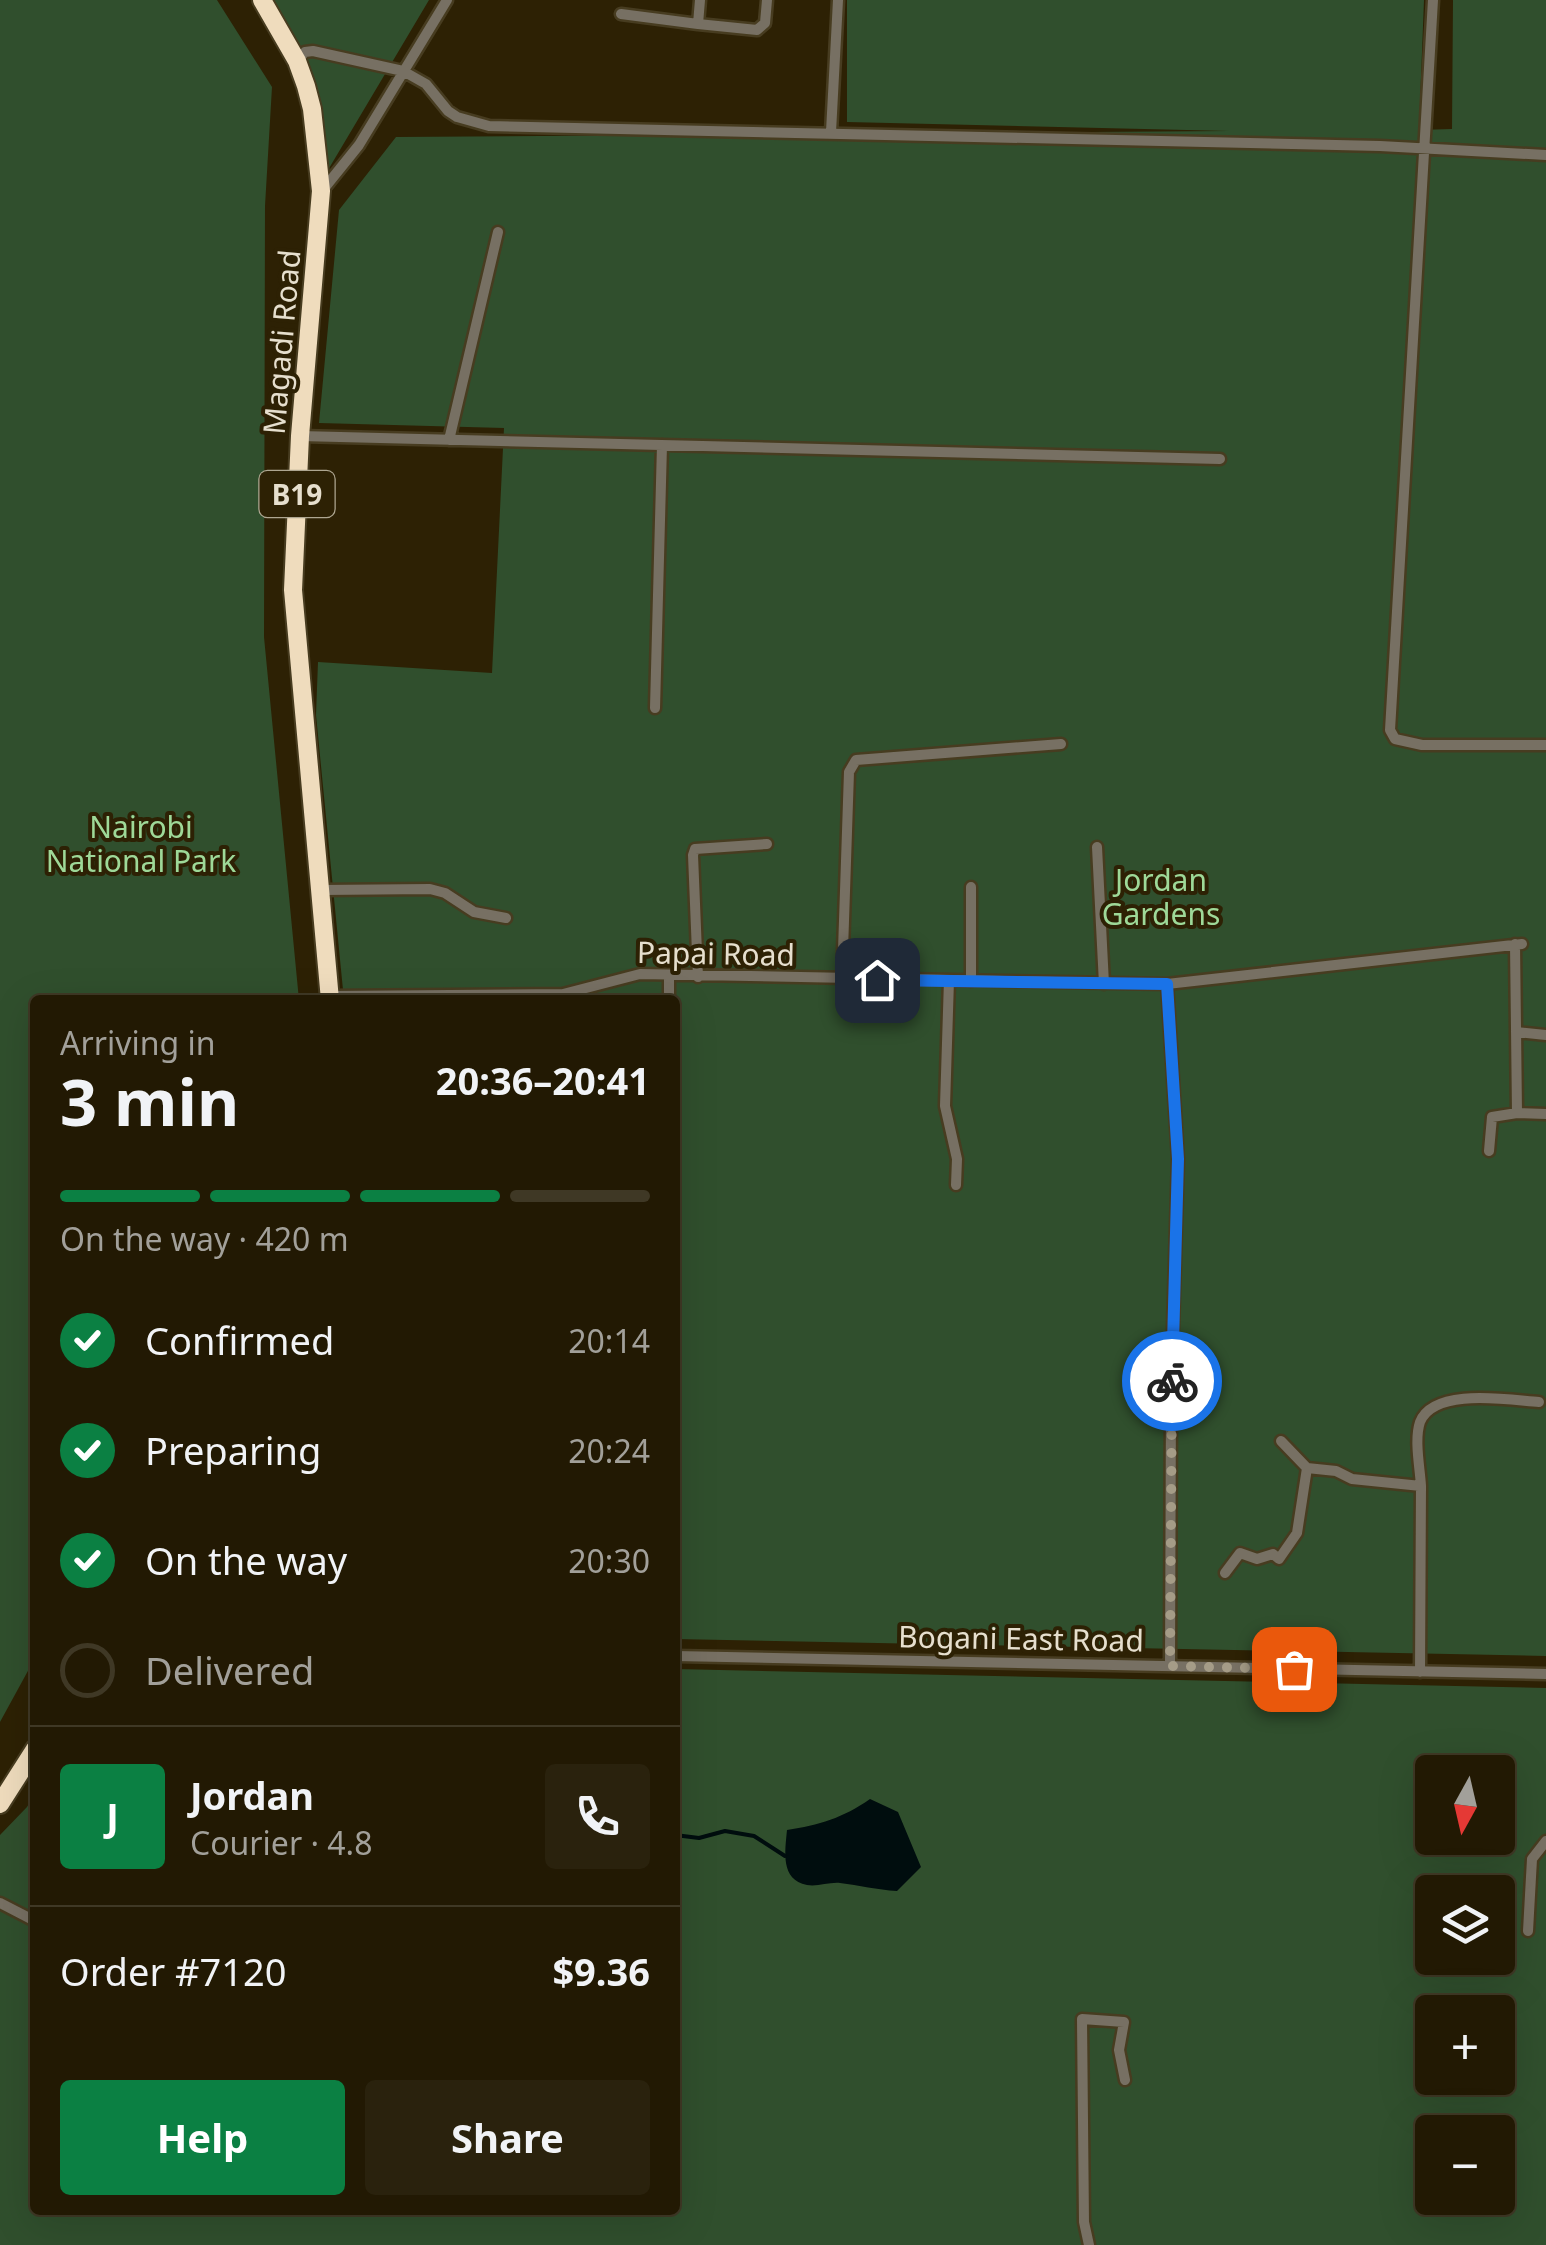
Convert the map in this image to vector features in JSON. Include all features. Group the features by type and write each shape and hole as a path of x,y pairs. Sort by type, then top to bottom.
{"highway":[{"name":"Magadi Road","path":"262,0 297,60 312,109 321,191 300,436 294,620 330,995"},
{"path":"0,1804 30,1757"}],"street":[{"path":"321,191 347,164 447,0"},
{"path":"698,24 700,0"},
{"path":"621,14 760,30 765,23 767,0"},
{"path":"831,132 838,0"},
{"path":"1433,0 1390,730 1395,738 1422,745 1546,745"},
{"path":"297,60 312,51 403,71 426,84 457,118 489,126 1427,147 1546,155"},
{"path":"448,440 498,232"},
{"path":"300,436 1220,459"},
{"path":"655,708 662,446"},
{"path":"842,980 852,764 861,758 1061,744"},
{"path":"698,977 695,849 767,844"},
{"path":"1097,847 1104,984"},
{"path":"970,887 970,981"},
{"path":"322,890 430,889 446,893 474,912 506,918"},
{"name":"Papai Road","path":"505,995 563,994 628,975 1167,984 1518,944 1516,1032"},
{"path":"669,976 669,995"},
{"path":"949,980 945,1106 957,1159 956,1185"},
{"path":"1167,984 1178,1159 1170,1666"},
{"path":"1518,1113 1516,1032 1546,1035"},
{"path":"1488,1152 1491,1119 1518,1113 1546,1114"},
{"path":"1420,1672 1422,1486 1418,1430 1425,1414 1444,1402 1466,1398 1539,1402"},
{"path":"1281,1441 1307,1468 1336,1472 1352,1480 1422,1486"},
{"path":"1226,1573 1240,1553 1257,1560 1273,1554 1279,1559 1297,1532 1307,1468"},
{"name":"Bogani East Road","path":"680,1656 1546,1674"},
{"path":"1528,1931 1532,1859 1546,1840"},
{"path":"0,1904 30,1919"},
{"path":"1089,2245 1084,2222 1082,2019 1124,2022 1119,2050 1125,2080"}],"green space":[{"name":"Nairobi National Park","path":"0,0 217,0 272,87 265,206 264,637 299,995 30,995 30,1667 0,1722"},
{"path":"265,0 429,0 328,170 314,82"},
{"name":"Jordan Gardens","path":"847,0 1424,0 1419,130 1452,129 1453,0 1546,0 1546,1656 680,1639 680,995 344,995 316,715 318,662 492,673 504,428 319,423 339,210 396,137 1229,131 847,122"},
{"path":"680,1669 1546,1688 1546,2245 0,2245 0,1835 30,1802 30,2215 680,2215"}],"shaded area":[{"path":"870,1799 898,1812 921,1867 897,1891 840,1883 807,1885 792,1877 786,1864 787,1830 830,1820"}],"waterway":[{"path":"680,1836 699,1838 725,1831 754,1836 785,1856"}],"way so far":[{"path":"1172,1381 1170,1666 1294,1669"}],"route":[{"path":"877,980 1167,984 1178,1159 1172,1381"}]}
